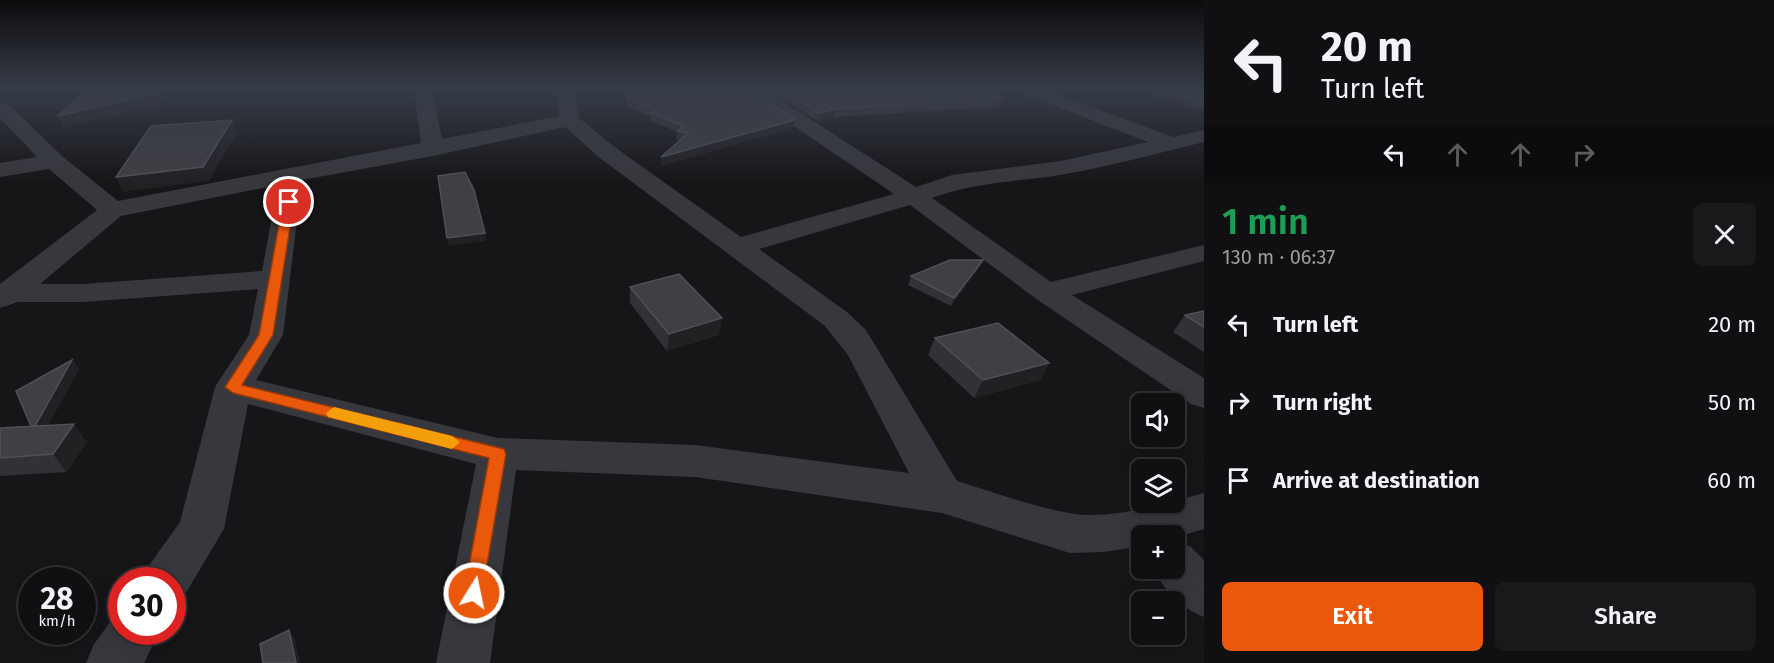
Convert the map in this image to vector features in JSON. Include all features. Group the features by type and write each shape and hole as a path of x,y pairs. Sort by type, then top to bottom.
{"street":[{"path":"14,121 54,161 113,210"},
{"path":"428,121 433,149"},
{"path":"3,296 113,210 433,149 565,121"},
{"path":"570,121 608,153 836,319 854,338 942,495"},
{"path":"800,121 914,196 1046,292 1204,395"},
{"path":"1112,121 1173,144"},
{"path":"738,247 914,196 952,182 1061,168 1204,136"},
{"path":"0,170 54,161"},
{"path":"176,567 201,529 233,387 266,335 291,177"},
{"path":"1046,292 1204,253"},
{"path":"3,296 83,293 275,279"},
{"path":"233,387 498,454 695,461 942,495 1070,533 1131,539"},
{"path":"463,663 498,454"},
{"path":"1182,525 1204,511"},
{"path":"1185,573 1204,594"},
{"path":"113,663 125,645"}],"building":[{"path":"231,121 203,167 116,177 151,126"},
{"path":"670,121 792,121 661,157 688,133 677,131 683,126"},
{"path":"465,172 474,190 485,233 447,238 438,176"},
{"path":"950,260 983,260 954,298 911,276"},
{"path":"679,274 722,318 669,334 630,287"},
{"path":"1204,311 1204,327 1185,315"},
{"path":"998,323 1049,363 983,380 935,338"},
{"path":"72,360 35,426 31,426 16,391"},
{"path":"74,424 53,454 0,458 0,428"},
{"path":"289,630 296,663 263,663 260,644"}],"slow traffic":[{"path":"334,413 452,442"}],"route":[{"path":"289,202 266,335 233,387 498,454 474,593"}]}
